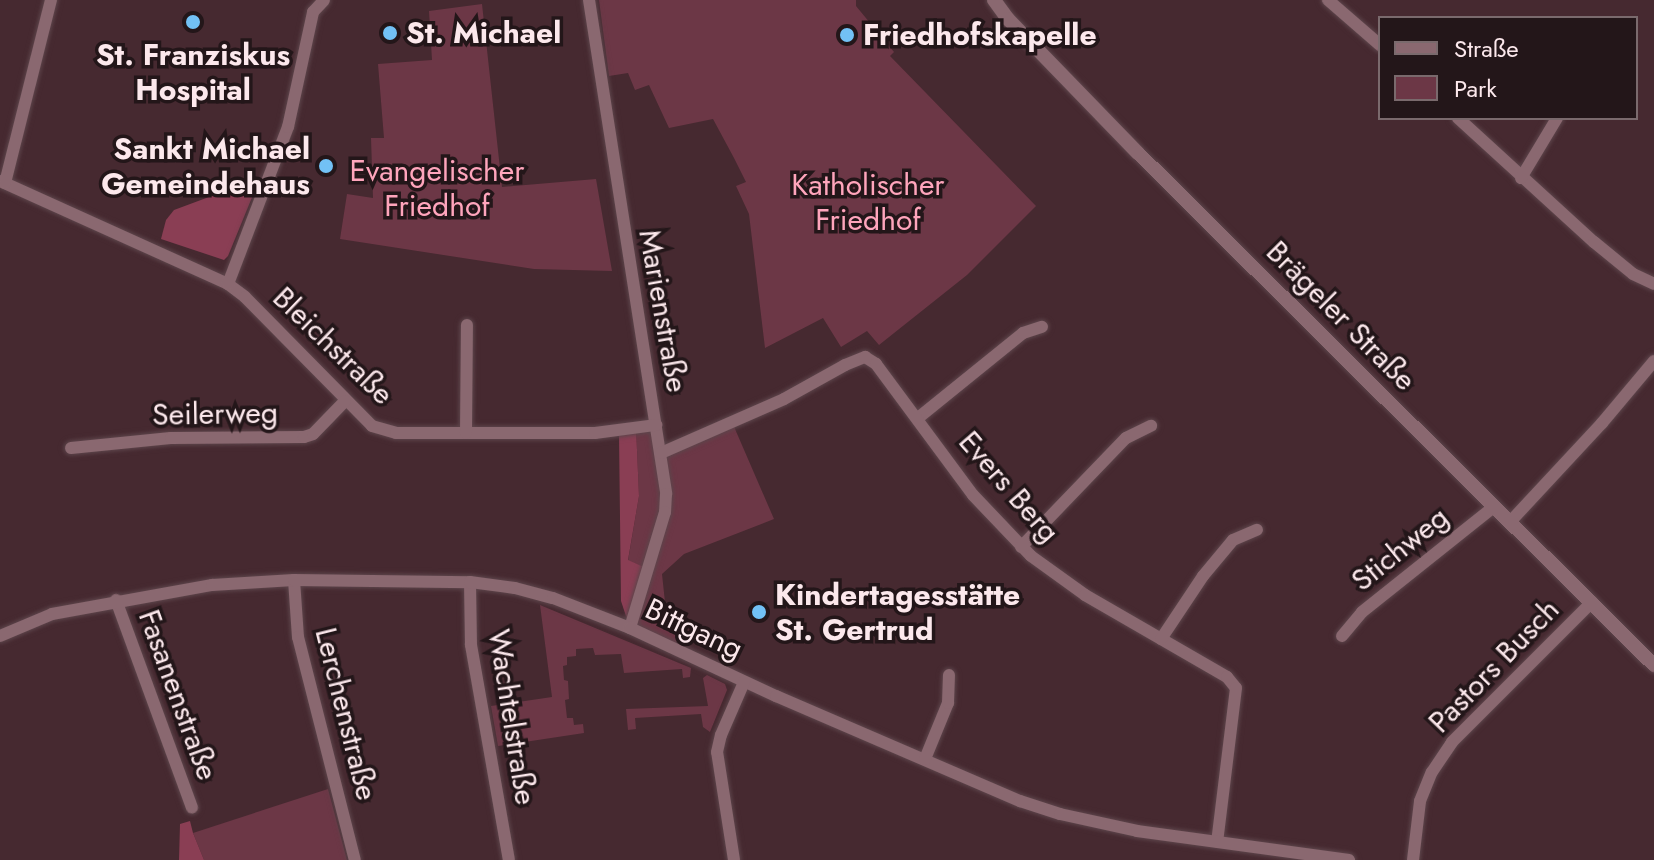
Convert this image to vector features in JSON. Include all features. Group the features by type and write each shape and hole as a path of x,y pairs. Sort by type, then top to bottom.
{"street":[{"path":"2,182 51,0"},
{"path":"228,284 288,127 313,12 324,0"},
{"name":"Marienstraße","path":"589,0 661,453 665,512 630,628"},
{"name":"Brägeler Straße","path":"994,0 1008,19 1138,153 1654,665"},
{"path":"1328,0 1378,43"},
{"path":"1460,120 1521,178 1623,266 1654,284"},
{"path":"1521,178 1556,120"},
{"name":"Bleichstraße","path":"2,182 228,284 245,297 372,426 396,433 595,433 656,425"},
{"path":"466,433 467,325"},
{"path":"918,418 1023,333 1042,327"},
{"name":"Evers Berg","path":"661,453 784,399 865,357 876,364 973,495 1021,547 1085,595 1217,670 1236,688 1217,842"},
{"path":"1510,522 1602,423 1654,361"},
{"name":"Seilerweg","path":"71,448 171,438 304,437 313,434 345,401"},
{"path":"1021,547 1126,438 1151,426"},
{"name":"Stichweg","path":"1342,636 1362,612 1495,506"},
{"path":"1161,639 1203,576 1233,540 1257,530"},
{"name":"Bittgang","path":"0,636 52,614 212,585 294,580 470,582 553,598 630,628 744,682 1060,814 1137,831 1349,860"},
{"name":"Lerchenstraße","path":"294,580 298,637 355,860"},
{"name":"Wachtelstraße","path":"470,582 471,645 509,860"},
{"name":"Fasanenstraße","path":"116,600 192,808"},
{"name":"Pastors Busch","path":"1413,860 1420,801 1432,772 1452,742 1592,602"},
{"path":"925,759 948,703 949,675"},
{"path":"734,860 717,752 744,682"}],"green space":[{"name":"Katholischer Friedhof","path":"599,0 856,0 856,6 894,52 890,56 1036,206 967,275 879,345 867,331 841,347 823,318 765,348 749,214 736,186 746,182 713,119 669,128 649,85 635,90 628,73 609,76"},
{"name":"Evangelischer Friedhof","path":"482,4 502,187 596,179 612,271 534,269 340,239 347,194 373,198 371,138 384,138 378,64 432,60 429,11"},
{"path":"732,422 774,519 684,554 662,574 667,621 682,631 674,647 630,628 628,561 639,496 636,427 656,425 661,452"},
{"path":"540,605 691,668 690,677 683,678 682,669 624,673 621,654 595,655 593,648 576,649 576,656 567,657 567,665 563,666 564,680 568,681 569,699 565,700 567,718 573,718 574,725 583,724 584,733 498,746 491,706 552,697"},
{"path":"707,675 725,684 727,690 710,732 703,727 701,714 635,718 636,729 628,730 626,709 708,706 703,678"},
{"path":"328,789 347,860 204,860 193,833"}],"shaded area":[{"path":"260,178 224,260 161,239 166,220 174,210"},
{"path":"636,427 639,496 628,560 648,569 630,628 621,601 619,435"},
{"path":"190,821 204,860 179,860 180,824"}],"place":[{"name":"St. Franziskus Hospital","path":"193,22"},
{"name":"St. Michael","path":"390,33"},
{"name":"Friedhofskapelle","path":"847,35"},
{"name":"Sankt Michael Gemeindehaus","path":"326,166"},
{"name":"Kindertagesstätte St. Gertrud","path":"759,612"}]}
